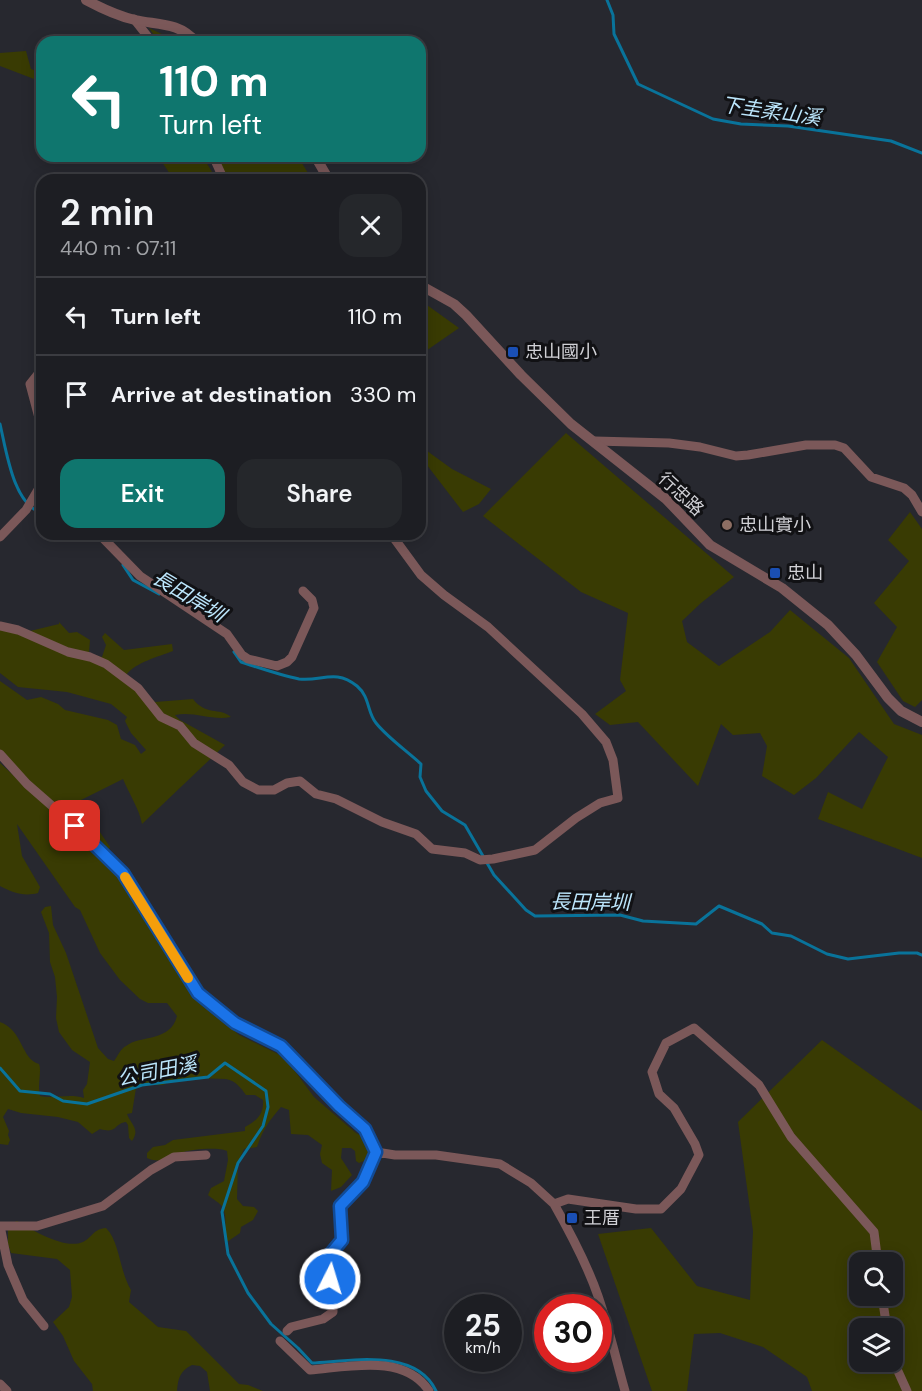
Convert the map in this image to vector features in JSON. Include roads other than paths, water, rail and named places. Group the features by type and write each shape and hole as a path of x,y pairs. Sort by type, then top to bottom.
{"street":[{"path":"86,0 134,20 180,28 189,36"},
{"path":"134,20 147,36"},
{"name":"行忠路","path":"426,288 454,304 552,407 666,499 710,545 782,588 828,625 856,655 888,698 901,711 922,722"},
{"path":"36,376 30,384 36,414"},
{"path":"595,441 669,443 700,447 736,456 806,444 835,445 844,448 871,477 904,488 912,495 922,512"},
{"path":"0,537 36,499"},
{"path":"105,540 140,576 227,634 242,656 248,659 277,666 292,657 314,608 312,600 303,591"},
{"path":"0,626 18,630 68,652 106,663 138,688 162,717 180,726 194,743 229,765 243,782 258,790 274,790 287,783 300,781 316,794 336,799 382,822 416,834 432,849 465,853 480,860 535,850 584,813 600,803 618,798 613,760 606,742 582,714 488,627 444,595 421,574 395,540"},
{"path":"0,754 27,784 75,826 123,873 198,993 235,1023 281,1046 339,1106 365,1129 376,1152 363,1182 340,1206 342,1240 327,1258 333,1312 323,1319 291,1327 287,1331"},
{"path":"554,1204 568,1199 636,1209 661,1209 681,1190 699,1155 674,1108 658,1094 652,1072 666,1043 694,1028 759,1085 791,1137 874,1232 877,1252"},
{"path":"376,1152 395,1155 436,1155 500,1164 531,1183 554,1204 576,1243 598,1295 625,1391"},
{"path":"44,1326 23,1300 8,1265 0,1226 37,1226 103,1206 151,1170 174,1157 206,1155"},
{"path":"280,1341 310,1370 378,1364 412,1373 429,1391"},
{"path":"898,1372 907,1391"},
{"path":"0,1384 7,1391"}],"waterway":[{"name":"下圭柔山溪","path":"607,0 613,15 614,34 638,84 713,119 741,124 788,126 891,141 922,153"},
{"name":"長田岸圳","path":"0,424 12,475 24,499 36,510"},
{"name":"長田岸圳","path":"123,565 133,580 159,594"},
{"name":"長田岸圳","path":"234,652 241,662 284,676 299,679 335,677 357,686 364,695 376,723 421,764 420,777 426,791 442,811 465,825 494,875 526,910 535,916 620,915 643,921 696,924 719,906 762,924 772,933 791,936 827,954 848,959 899,953 922,955"},
{"name":"公司田溪","path":"0,1068 20,1091 50,1094 63,1101 87,1104 142,1085 208,1077 225,1063 266,1091 268,1107 263,1126 238,1163 222,1212 228,1254 248,1293 271,1324 312,1363 363,1360 398,1363 414,1368 427,1377 436,1391"}],"place":[{"name":"忠山國小","path":"513,352"},
{"name":"忠山實小","path":"727,525"},
{"name":"忠山","path":"775,573"},
{"name":"王厝","path":"572,1218"}]}
